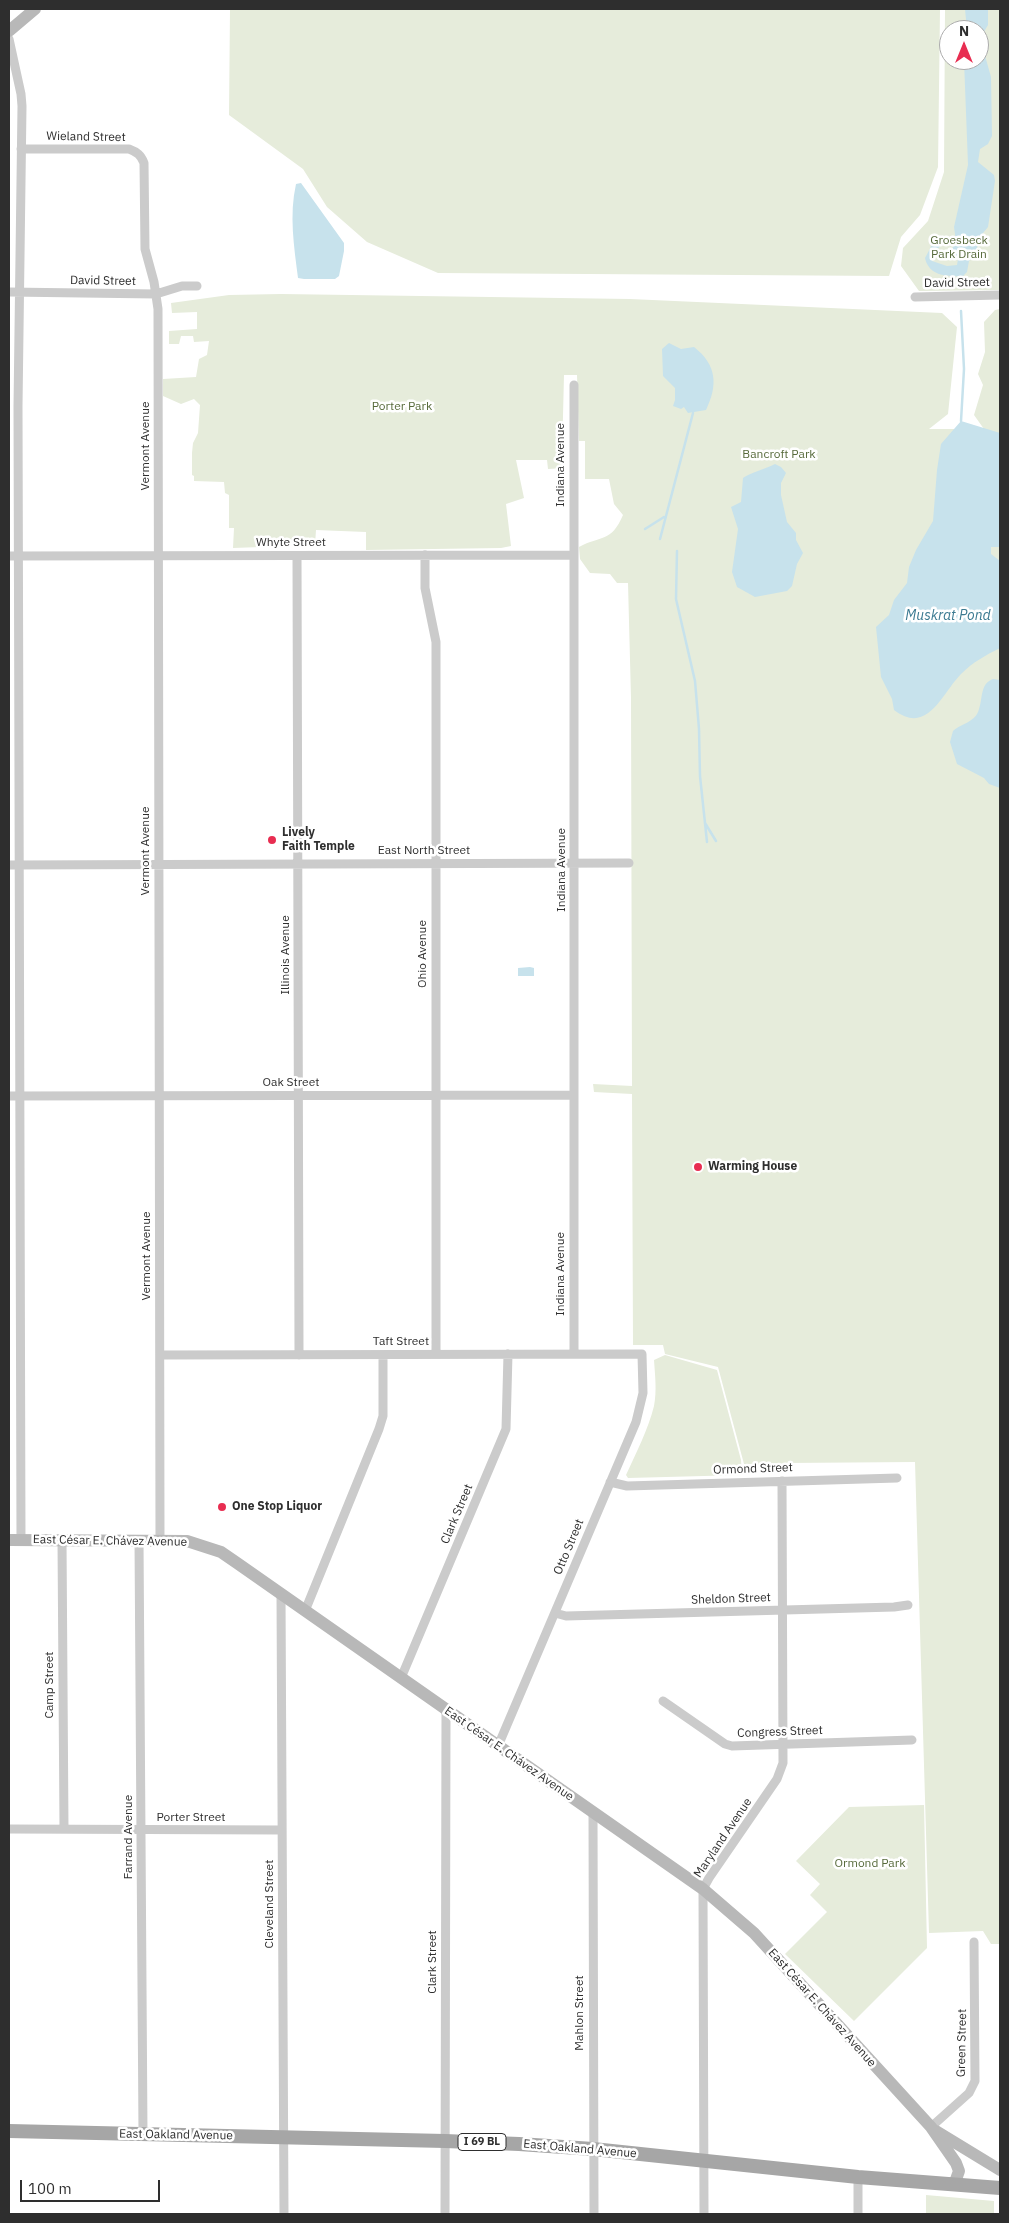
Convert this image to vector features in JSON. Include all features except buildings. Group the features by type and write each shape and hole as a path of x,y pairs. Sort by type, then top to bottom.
{"main road":[{"name":"East Oakland Avenue","path":"9,2131 445,2140 594,2149 858,2177 1000,2188"}],"street":[{"path":"9,31 35,9"},
{"path":"9,38 21,94 13,556 19,865 20,1096 15,1540"},
{"name":"Wieland Street","path":"20,149 129,149 136,151 144,163"},
{"name":"Vermont Avenue","path":"144,163 145,249 156,294 160,1540"},
{"name":"David Street","path":"9,292 156,294 182,286 196,286"},
{"name":"David Street","path":"915,296 1000,296"},
{"name":"Indiana Avenue","path":"574,385 574,1354"},
{"name":"Ohio Avenue","path":"425,555 426,593 436,642 436,1354"},
{"name":"Whyte Street","path":"13,556 574,555"},
{"name":"Illinois Avenue","path":"298,556 299,1355"},
{"name":"East North Street","path":"9,865 629,863"},
{"name":"Oak Street","path":"9,1096 574,1095"},
{"name":"Taft Street","path":"160,1354 642,1354"},
{"path":"305,1611 383,1416 383,1354"},
{"name":"Clark Street","path":"401,1678 506,1429 508,1354"},
{"name":"Otto Street","path":"498,1746 641,1408 644,1377 642,1354"},
{"name":"Ormond Street","path":"610,1482 627,1486 897,1478"},
{"name":"Maryland Avenue","path":"704,2214 703,1890 708,1878 778,1779 783,1763 782,1481"},
{"name":"East César E. Chávez Avenue","path":"15,1540 187,1541 221,1552 703,1890 754,1933 931,2128 956,2163 958,2177 954,2185"},
{"name":"Camp Street","path":"62,1540 64,1829"},
{"name":"Farrand Avenue","path":"139,1540 144,2134"},
{"name":"Cleveland Street","path":"281,1594 284,2214"},
{"name":"Sheldon Street","path":"555,1613 566,1616 894,1607 908,1605"},
{"name":"Congress Street","path":"663,1701 725,1744 732,1746 912,1740"},
{"name":"Clark Street","path":"445,2214 446,1710"},
{"name":"Mahlon Street","path":"592,1812 594,2214"},
{"name":"Porter Street","path":"9,1829 282,1830"},
{"name":"Green Street","path":"931,2128 969,2093 975,2082 974,1942"},
{"name":"East César E. Chávez Avenue","path":"931,2128 1000,2170"},
{"path":"858,2177 858,2214"}],"green space":[{"path":"230,9 940,9 938,167 920,215 901,237 889,276 438,273 367,242 327,207 303,169 229,115"},
{"name":"Groesbeck Park Drain","path":"945,9 1000,9 1000,290 919,291 901,266 903,248 928,221 944,172 945,70 989,70 989,20 945,20"},
{"path":"281,294 630,299 942,313 957,327 948,414 929,429 984,429 974,415 983,385 978,374 985,352 984,322 995,310 1000,309 1000,1944 991,1944 983,1931 929,1933 915,1462 786,1463 759,1468 753,1464 744,1464 718,1367 665,1354 663,1345 633,1345 632,1094 594,1092 593,1084 632,1086 631,698 628,583 617,583 610,574 590,573 580,559 579,547 610,534 619,524 623,515 614,504 609,479 585,479 585,441 579,441 577,375 564,375 562,457 564,468 548,469 547,460 516,460 524,498 506,504 511,546 501,548 366,550 366,532 316,530 315,545 233,548 234,528 229,528 229,495 225,493 224,482 194,481 194,476 192,475 193,443 198,433 200,405 194,399 181,404 163,396 163,379 196,377 199,359 207,355 209,341 194,342 193,336 181,336 179,344 169,344 169,331 197,329 197,312 172,313 171,303 229,295"},
{"path":"665,1355 717,1370 741,1460 742,1475 628,1478 626,1475 645,1433 654,1406 656,1389 654,1360"},
{"name":"Ormond Park","path":"924,1805 927,1948 854,2021 785,1954 827,1912 810,1895 820,1884 796,1861 849,1807"},
{"path":"926,2195 994,2201 994,2214 926,2214"}],"water":[{"path":"965,9 988,9 988,20 966,20"},
{"path":"964,70 989,70 991,77 992,136 988,144 980,149 978,162 994,175 995,181 988,227 978,239 977,249 973,258 969,261 967,272 963,276 940,274 930,269 925,258 932,245 942,237 945,241 931,256 932,261 947,266 957,265 958,259 953,254 952,249 956,241 954,227 968,165"},
{"path":"301,183 344,243 339,276 335,279 298,278 293,231 293,207 296,184"},
{"path":"669,343 681,349 694,347 702,354 711,368 714,384 706,410 688,413 684,407 681,409 673,406 675,388 663,376 662,349"},
{"name":"Muskrat Pond","path":"961,421 1000,433 1000,547 991,547 991,554 1000,561 1000,648 980,659 961,674 933,709 925,715 916,718 906,717 894,710 892,699 881,677 876,627 889,615 894,600 907,583 909,567 916,550 933,521 941,444"},
{"path":"775,464 786,473 781,483 781,495 787,522 796,533 796,540 803,553 797,564 792,586 787,591 755,597 737,587 732,572 738,529 731,507 741,502 743,478"},
{"path":"993,679 1000,680 1000,788 989,784 984,778 957,764 950,742 953,731 975,717 984,688"},
{"path":"518,968 534,968 534,976 518,976"}],"waterway":[{"path":"961,311 964,369 961,421"},
{"path":"660,539 693,413"},
{"path":"645,529 664,517"},
{"path":"677,551 676,599 695,681 700,776 707,842"},
{"path":"705,823 716,841"}],"place":[{"name":"Lively Faith Temple","path":"272,840"},
{"name":"Warming House","path":"698,1167"},
{"name":"One Stop Liquor","path":"222,1507"}],"park label":[{"name":"Porter Park","path":"402,407"},
{"name":"Bancroft Park","path":"779,455"}]}
